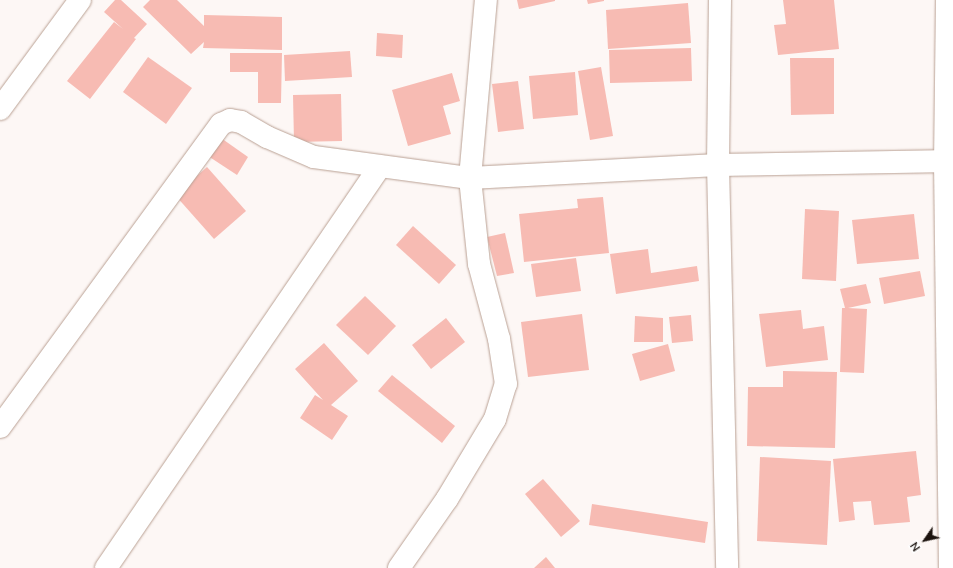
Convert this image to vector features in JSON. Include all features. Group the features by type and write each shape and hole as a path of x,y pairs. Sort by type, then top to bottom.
{"street":[{"path":"0,109 80,0"},
{"path":"399,568 447,499 495,420 506,384 499,339 479,264 470,178 486,0"},
{"path":"720,0 718,165 727,568"},
{"path":"947,0 950,568"},
{"path":"0,427 221,124 230,120 241,122 267,137 314,157 470,178 718,165 949,161"},
{"path":"106,568 380,166"}],"building":[{"path":"115,0 121,0 147,24 134,38 136,39 90,99 67,81 114,22 123,29 104,12"},
{"path":"150,0 177,0 204,26 204,15 282,17 282,50 203,48 204,42 191,54 143,7"},
{"path":"517,0 555,0 555,1 519,9"},
{"path":"587,0 604,0 604,1 588,4"},
{"path":"783,0 834,0 839,49 778,55 774,25 786,24"},
{"path":"688,3 691,43 608,49 606,10"},
{"path":"377,33 403,35 402,58 376,56"},
{"path":"691,48 692,81 610,83 609,50"},
{"path":"350,51 352,77 285,81 284,55"},
{"path":"230,53 282,53 281,103 258,103 258,72 230,72"},
{"path":"148,57 192,88 166,124 123,92"},
{"path":"790,58 834,58 834,114 791,115"},
{"path":"601,67 613,136 590,140 578,71"},
{"path":"575,72 578,115 533,119 529,76"},
{"path":"452,73 460,101 443,106 451,134 408,146 392,90"},
{"path":"518,81 524,129 498,132 492,84"},
{"path":"341,94 342,141 294,142 293,95"},
{"path":"221,138 248,157 237,175 208,156"},
{"path":"207,167 246,211 214,239 175,195"},
{"path":"603,197 609,253 524,262 519,214 578,208 577,199"},
{"path":"805,209 839,211 836,281 802,279"},
{"path":"914,214 919,259 857,264 852,220"},
{"path":"413,226 456,265 439,284 396,245"},
{"path":"505,233 514,273 497,276 487,237"},
{"path":"648,249 651,273 697,266 699,281 616,294 610,254"},
{"path":"576,258 581,291 536,297 531,264"},
{"path":"920,271 925,296 884,304 879,278"},
{"path":"866,284 871,303 848,308 867,309 864,373 840,372 842,308 845,308 840,289"},
{"path":"365,296 396,326 368,355 336,325"},
{"path":"801,310 803,329 824,326 828,360 766,367 759,314"},
{"path":"582,314 589,370 528,377 521,322"},
{"path":"691,315 693,341 672,343 669,317"},
{"path":"635,316 663,318 663,342 634,342"},
{"path":"446,318 465,342 431,369 412,345"},
{"path":"324,343 358,381 331,405 348,416 332,440 300,418 315,395 323,400 295,369"},
{"path":"668,344 675,371 640,381 632,354"},
{"path":"783,371 837,372 835,448 747,446 748,387 783,387"},
{"path":"392,375 455,426 442,443 378,391"},
{"path":"916,451 921,495 907,497 910,522 874,525 871,501 853,502 855,520 839,522 833,459"},
{"path":"760,457 831,461 827,545 757,541"},
{"path":"543,479 580,521 561,537 525,494"},
{"path":"592,504 708,522 705,543 589,525"},
{"path":"546,557 555,568 534,568"}]}
